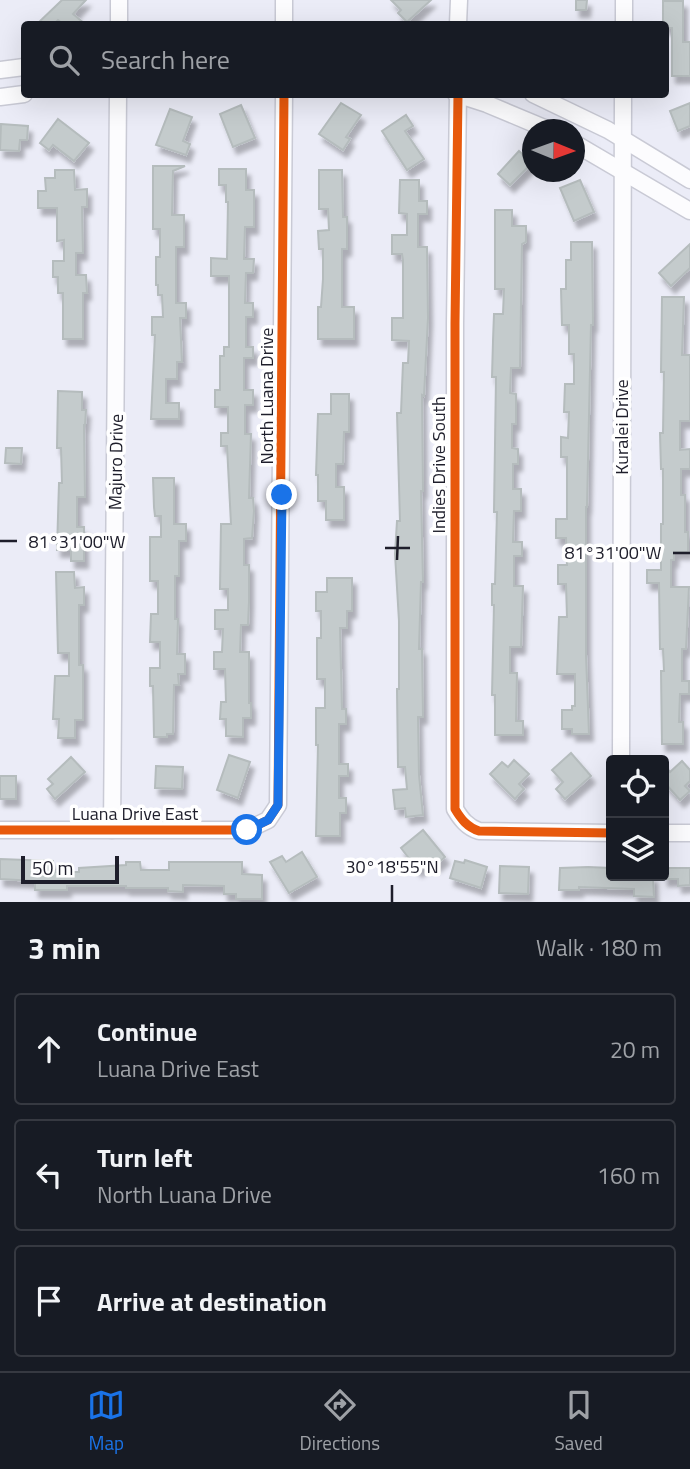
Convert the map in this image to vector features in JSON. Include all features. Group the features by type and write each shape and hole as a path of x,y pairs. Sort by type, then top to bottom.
{"street":[{"path":"119,0 119,21"},
{"path":"284,0 284,21"},
{"path":"458,0 458,21"},
{"path":"624,0 624,21"},
{"path":"0,71 21,68"},
{"path":"0,97 21,94"},
{"name":"Majuro Drive","path":"112,830 118,98"},
{"name":"North Luana Drive","path":"268,820 278,805 279,788 284,98"},
{"name":"Indies Drive South","path":"457,98 455,809 462,821 472,829 501,832 606,833"},
{"path":"467,98 523,119"},
{"path":"542,98 587,119 690,180"},
{"name":"Kuralei Drive","path":"621,755 624,98"},
{"path":"585,149 690,211"},
{"name":"Luana Drive East","path":"0,830 247,830 268,820"},
{"path":"669,833 690,833"}],"building":[{"path":"62,0 86,0 73,14 81,21 40,21"},
{"path":"391,0 431,0 408,21 398,13 401,10"},
{"path":"576,0 587,0 586,10 576,10"},
{"path":"663,1 683,1 683,42 690,42 690,76 672,76 672,28 669,28 669,21 663,21"},
{"path":"341,103 361,115 346,137 350,139 343,150 319,134"},
{"path":"690,103 690,126 678,131 670,111"},
{"path":"241,105 255,138 233,147 220,114"},
{"path":"170,109 192,117 183,141 190,144 186,155 156,145"},
{"path":"406,115 413,126 405,131 424,159 407,170 382,131"},
{"path":"58,119 89,143 74,161 53,145 49,150 40,143"},
{"path":"1,124 28,126 27,140 20,140 19,151 0,150"},
{"path":"519,151 522,154 522,173 510,185 498,174"},
{"path":"153,166 185,166 173,171 172,215 184,215 184,247 176,247 176,303 186,303 186,318 180,318 182,362 177,362 177,379 166,379 166,403 179,403 179,419 151,419 155,335 152,335 152,317 163,317 162,295 158,295 156,285 160,229 153,229"},
{"path":"219,169 246,169 246,190 254,190 254,227 245,227 244,259 254,259 253,273 246,273 245,303 253,303 253,317 246,317 246,347 253,347 253,358 244,358 244,390 253,390 253,405 245,405 245,434 251,434 249,498 253,498 254,511 252,538 244,539 244,565 249,565 249,602 248,625 241,625 240,652 249,652 251,718 243,718 243,737 226,736 226,719 220,719 221,702 226,702 225,669 214,669 214,652 222,652 223,629 215,629 215,610 228,610 228,589 220,589 221,524 231,524 227,446 221,446 221,433 228,433 228,407 215,407 215,390 220,390 220,356 224,356 224,347 229,347 229,276 211,276 211,258 227,259 228,202 226,185 219,185"},
{"path":"55,170 74,170 75,190 87,189 87,207 82,207 83,253 76,253 76,275 86,275 87,293 83,293 83,339 63,339 63,293 58,293 58,277 53,277 53,261 64,261 64,240 57,241 57,208 38,208 38,191 46,191 45,178 55,178"},
{"path":"319,170 342,170 347,249 342,249 342,307 354,307 354,339 318,339 323,249 319,249 318,231 329,230 328,209 319,209"},
{"path":"400,180 419,180 419,201 427,201 427,214 418,214 418,247 427,247 428,318 424,396 422,395 423,582 419,649 422,649 423,717 418,717 423,815 406,817 405,808 395,809 393,790 407,789 405,767 398,767 399,621 395,554 397,521 400,521 397,413 401,413 403,363 408,363 409,341 392,340 392,318 403,318 402,254 392,254 392,235 407,235 407,214 399,213"},
{"path":"581,182 594,212 574,221 560,188"},
{"path":"495,210 512,210 512,226 526,226 526,242 522,244 520,368 511,368 510,393 516,394 516,424 512,424 512,448 518,449 518,464 513,464 513,489 521,489 521,511 514,511 513,542 522,542 522,556 514,556 514,586 523,586 521,647 510,647 510,673 517,673 516,721 523,721 523,735 495,735 495,695 492,695 492,584 495,584 497,512 494,512 496,377 492,377 493,341 494,314 503,314 504,289 495,289"},
{"path":"571,242 592,242 593,325 586,507 589,734 572,734 572,729 562,729 562,710 572,710 572,706 575,706 575,674 557,674 559,617 567,617 566,584 558,584 558,565 567,565 566,538 556,538 556,519 567,519 567,457 561,457 561,437 568,438 569,412 564,412 565,384 574,384 574,354 569,354 569,325 562,325 561,289 566,289 566,260 571,260"},
{"path":"690,244 690,268 671,286 659,273"},
{"path":"662,297 684,297 682,355 690,355 690,421 680,421 680,450 690,449 690,469 681,469 681,495 685,495 688,552 674,552 674,560 671,560 671,587 689,587 686,649 682,649 682,681 689,681 689,694 680,694 679,722 683,722 683,744 662,744 661,671 664,671 663,649 660,649 659,583 647,583 647,570 661,570 663,469 660,433 663,433 664,372 661,372"},
{"path":"58,391 82,392 82,410 86,410 85,497 77,497 77,527 84,527 84,561 71,561 71,550 57,550 59,483 62,483 61,448 57,448"},
{"path":"331,394 349,394 349,432 344,432 343,464 336,464 336,487 344,487 344,520 326,520 326,501 318,501 318,414 331,414"},
{"path":"6,448 22,448 21,464 5,463"},
{"path":"153,478 174,478 174,524 186,524 186,541 179,541 179,576 175,576 177,654 185,654 185,674 178,674 179,685 174,685 173,734 167,734 167,737 154,737 153,686 150,686 150,668 160,668 160,642 150,642 151,614 158,614 158,581 150,581 150,537 161,537 161,516 155,516"},
{"path":"56,572 74,572 75,588 84,587 84,605 79,605 83,720 75,720 75,738 58,738 59,719 53,719 55,676 69,676 69,653 58,653"},
{"path":"327,578 352,578 352,611 347,611 347,628 340,628 342,709 346,709 346,724 339,724 339,764 348,764 348,776 339,776 339,798 346,798 346,813 340,813 340,836 316,836 316,708 325,708 325,679 317,679 317,638 321,638 321,611 316,611 316,592 327,592"},
{"path":"571,753 591,776 565,799 556,789 563,782 552,770"},
{"path":"229,755 250,762 238,798 217,790"},
{"path":"71,757 85,772 55,799 47,789 53,784 48,779"},
{"path":"514,760 529,774 519,784 524,789 515,799 490,774 502,762 508,767"},
{"path":"682,761 690,770 690,781 685,786 690,791 680,800 669,788 670,772"},
{"path":"156,766 183,767 182,789 155,788"},
{"path":"0,776 16,776 16,799 0,799"},
{"path":"423,830 445,857 436,865 432,859 418,870 401,848"},
{"path":"302,852 317,877 289,893 270,862 282,856 286,862"},
{"path":"0,859 53,861 53,872 79,872 79,868 126,865 126,862 140,862 141,870 169,870 169,862 242,862 242,874 262,875 262,899 236,899 236,894 224,894 224,886 183,885 183,892 168,891 168,888 126,886 67,886 67,890 35,890 35,881 0,879"},
{"path":"465,860 487,867 481,888 450,878 455,861 464,863"},
{"path":"500,866 529,867 528,894 499,893"},
{"path":"560,868 606,868 606,881 653,881 654,897 634,896 634,889 579,887 579,890 559,890"},
{"path":"669,868 690,868 690,885 678,886 678,879 669,879"}],"cycle path":[{"path":"0,830 247,830 268,820 278,805 284,98"},
{"path":"458,98 455,809 465,822 479,831 606,833"}],"route":[{"path":"247,830 268,820 278,805 282,495"}]}
